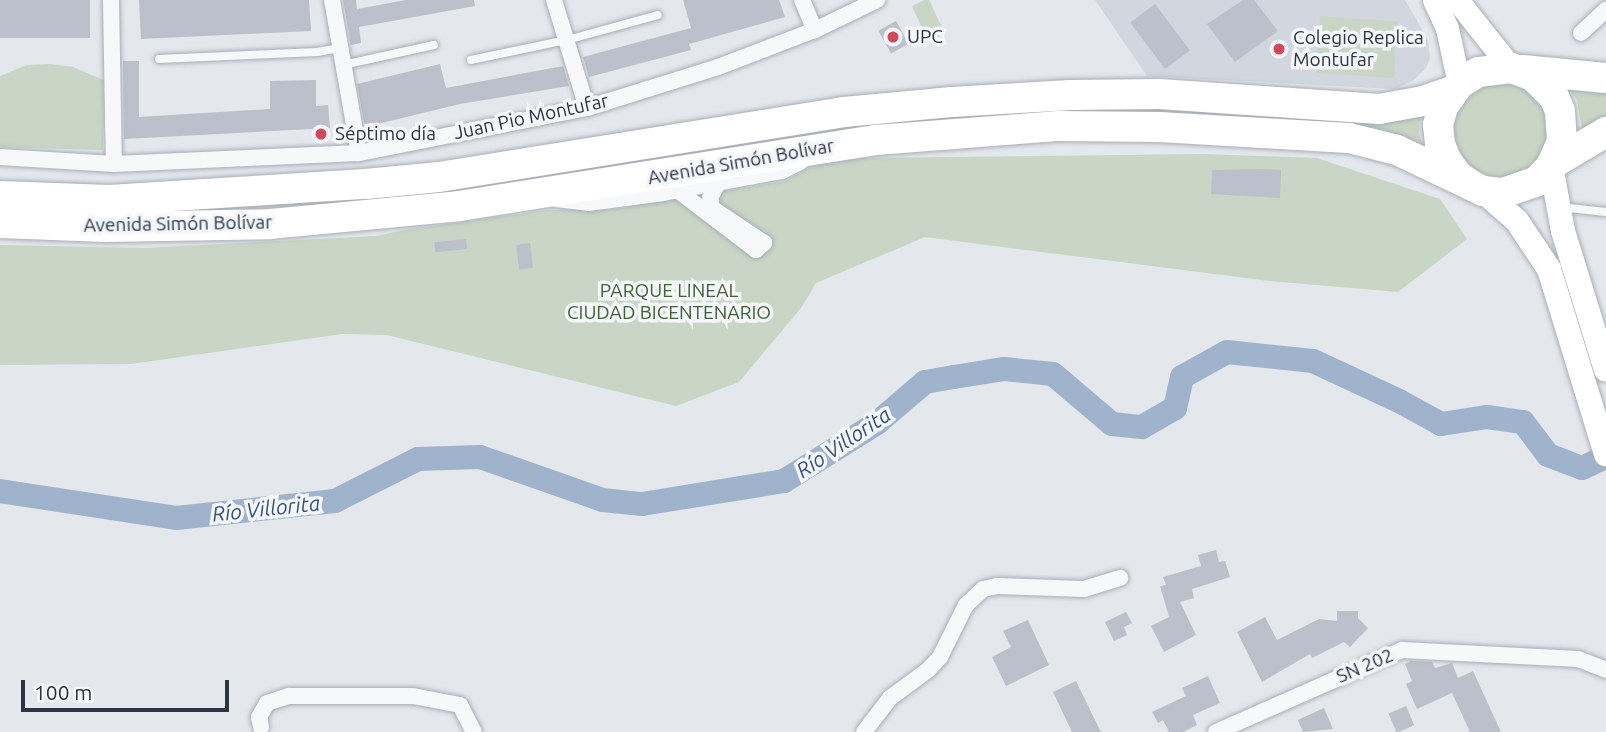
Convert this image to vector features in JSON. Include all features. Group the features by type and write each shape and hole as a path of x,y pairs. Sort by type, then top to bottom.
{"highway":[{"name":"Avenida Simón Bolívar","path":"0,196 109,200 439,177 844,112 952,102 1070,94 1159,94 1379,108 1423,101 1455,87 1478,72 1515,69 1606,78"},
{"path":"1515,69 1545,86 1560,111 1562,141 1552,165"},
{"path":"1455,87 1443,107 1438,125 1440,144 1447,161 1458,176 1478,188"},
{"name":"Avenida Simón Bolívar","path":"0,223 106,227 270,224 537,195 834,146 1059,126 1277,131 1349,138 1412,155 1478,188 1503,193 1521,189 1537,181 1552,165 1606,132"}],"main road":[{"path":"1552,165 1560,265 1606,454"},
{"path":"1478,188 1517,220 1560,265 1606,370"}],"street":[{"path":"111,0 114,164"},
{"path":"332,0 359,153"},
{"path":"554,0 587,108"},
{"path":"802,0 815,30"},
{"name":"Juan Pio Montufar","path":"0,157 114,164 359,153 587,108 718,67 815,30 877,0"},
{"path":"1434,0 1447,28 1455,87"},
{"path":"1457,0 1515,69"},
{"path":"1581,33 1606,10"},
{"path":"537,195 588,203 677,190 782,171 834,146"},
{"path":"677,190 756,250 764,243 712,208 710,198 719,181"},
{"path":"864,732 890,698 940,657 966,605 983,589 997,586 1084,589 1120,578"},
{"name":"SN 202","path":"1216,732 1402,650 1569,658 1588,661 1606,670"},
{"path":"261,727 259,717 267,703 289,696 413,696 460,705 474,732"}],"lane":[{"path":"471,60 567,40 658,15"},
{"path":"343,65 434,45"},
{"path":"159,60 317,52 340,48"},
{"path":"1557,207 1606,212"}],"shaded area":[{"name":"Colegio Replica Montufar","path":"1095,0 1405,0 1428,40 1430,58 1426,68 1414,80 1395,89 1147,76"}],"green space":[{"path":"929,0 945,34 928,41 912,6"},
{"path":"1320,16 1398,21 1394,78 1316,73"},
{"path":"27,65 73,67 104,80 103,150 0,147 0,76"},
{"path":"1482,77 1536,84 1560,133 1515,186 1463,171 1447,119"},
{"path":"1564,82 1606,93 1606,115 1582,130 1577,100"},
{"path":"1099,104 1391,120 1420,117 1419,133 1423,147 1300,121 1249,116 1098,110 1003,115 348,202 104,215 816,127"},
{"name":"PARQUE LINEAL CIUDAD BICENTENARIO","path":"1204,154 1317,158 1440,199 1467,239 1398,292 1269,281 925,237 816,283 801,308 739,382 676,406 387,335 342,334 131,364 0,365 0,245 143,248 377,236 548,210 609,210 785,181 816,164 864,158"}],"building":[{"path":"0,0 90,0 90,38 0,38"},
{"path":"139,0 309,0 311,31 141,39"},
{"path":"343,0 356,0 357,9 406,0 474,0 475,6 359,27 361,43 351,45"},
{"path":"683,0 779,0 785,17 689,44 691,50 589,77 583,57 691,28"},
{"path":"1243,0 1254,0 1278,31 1235,62 1207,24"},
{"path":"1155,4 1190,50 1165,69 1130,23"},
{"path":"896,21 909,44 891,53 879,31"},
{"path":"123,61 139,61 139,117 270,109 270,81 316,80 316,106 328,105 330,128 124,139"},
{"path":"440,64 446,88 563,66 569,86 460,104 365,127 357,84"},
{"path":"1212,170 1281,170 1280,198 1211,194"},
{"path":"466,239 467,249 435,252 434,242"},
{"path":"530,243 533,268 519,270 516,245"},
{"path":"1216,550 1219,562 1225,561 1230,577 1192,589 1194,598 1180,602 1196,635 1164,652 1151,626 1169,617 1160,586 1166,585 1163,577 1201,566 1198,555"},
{"path":"1337,611 1358,611 1358,618 1368,628 1350,647 1344,642 1312,658 1310,654 1262,682 1237,632 1265,617 1277,640 1319,619 1337,621"},
{"path":"1126,612 1132,623 1124,627 1127,635 1114,641 1105,622"},
{"path":"1028,620 1049,665 1006,686 992,657 1011,647 1003,631"},
{"path":"1411,661 1432,662 1435,668 1452,663 1458,678 1473,671 1501,732 1470,732 1452,693 1417,709 1406,684 1412,681 1405,664"},
{"path":"1208,676 1220,703 1193,715 1197,725 1183,732 1169,732 1163,720 1158,723 1152,712 1186,696 1182,688"},
{"path":"1076,681 1101,732 1072,732 1053,692"},
{"path":"1406,706 1414,725 1396,732 1389,713"},
{"path":"1324,708 1333,729 1303,732 1298,720"}],"waterway":[{"name":"Río Villorita","path":"0,491 176,518 335,501 418,459 480,457 603,500 642,504 784,481 877,423 925,382 1004,369 1053,374 1112,424 1142,427 1175,408 1182,377 1227,352 1313,361 1441,424 1487,417 1523,422 1548,455 1582,468 1606,457"}],"place":[{"name":"UPC","path":"893,37"},
{"name":"Colegio Replica Montufar","path":"1279,49"},
{"name":"Séptimo día","path":"321,134"}]}
